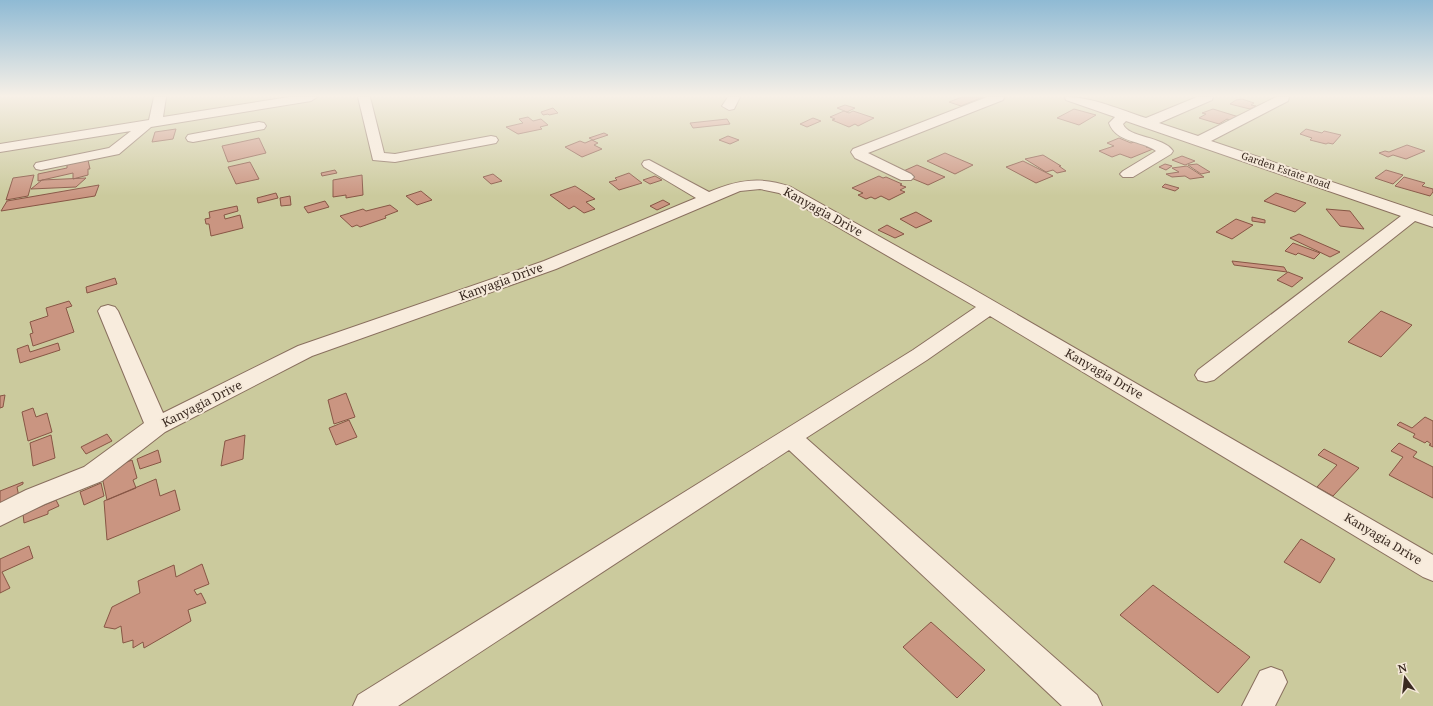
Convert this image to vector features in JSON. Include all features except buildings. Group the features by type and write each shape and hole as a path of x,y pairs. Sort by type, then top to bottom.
{"street":[{"path":"0,148 109,130"},
{"path":"41,166 114,151 142,130"},
{"path":"193,138 262,130"},
{"path":"372,130 378,157 395,158 491,140"},
{"path":"906,177 860,155 858,152 914,130"},
{"path":"1118,130 1125,134 1156,144 1166,151 1128,174"},
{"name":"Garden Estate Road","path":"1167,130 1433,222"},
{"path":"1200,141 1221,130"},
{"path":"649,164 708,198"},
{"name":"Kanyagia Drive","path":"0,515 36,498 35,497 92,474 158,426 304,351 542,268 708,198 742,186 759,184 777,187 959,288 1433,569"},
{"path":"1206,375 1413,215"},
{"path":"369,706 612,549 920,355 989,307"},
{"path":"108,310 158,426"},
{"path":"790,437 1086,706"}],"green space":[{"path":"0,130 1433,130 1433,706 0,706"}]}
